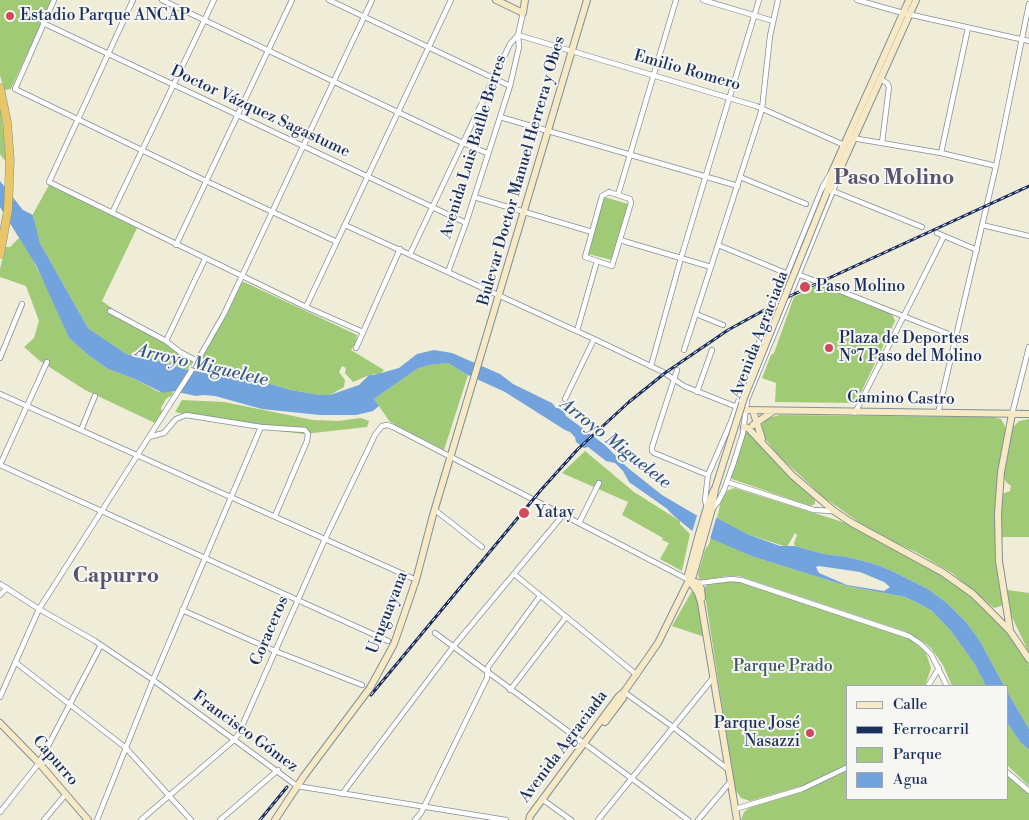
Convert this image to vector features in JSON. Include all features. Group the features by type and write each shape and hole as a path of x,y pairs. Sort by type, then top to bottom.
{"highway":[{"path":"0,88 7,122 10,160 8,210 0,254"}],"street":[{"path":"54,0 16,89 337,242"},
{"path":"133,0 49,182 205,259 363,332"},
{"path":"162,0 487,153"},
{"path":"112,213 214,0"},
{"path":"176,245 292,0"},
{"path":"329,0 510,86"},
{"path":"0,697 39,609 196,363 224,314 372,0"},
{"path":"306,307 452,0"},
{"path":"496,0 523,13"},
{"name":"Avenida Luis Batlle Berres","path":"448,272 466,223 510,86 519,47 518,35 525,0"},
{"name":"Bulevar Doctor Manuel Herrera y Obes","path":"471,390 549,132 570,51 587,0"},
{"path":"618,195 676,0"},
{"path":"702,0 773,21"},
{"path":"651,366 681,258 759,0"},
{"path":"684,350 762,109 773,21 778,0"},
{"path":"857,0 906,14 1029,41"},
{"name":"Avenida Agraciada","path":"710,508 718,502 727,482 746,427 745,410 747,400 830,192 844,145 850,138 880,79 910,0"},
{"name":"Avenida Agraciada","path":"710,508 705,500 708,476 759,343 823,186 835,172 906,14 916,0"},
{"path":"938,413 996,166 1029,4"},
{"name":"Doctor Vázquez Sagastume","path":"43,23 466,223"},
{"path":"941,154 968,28"},
{"path":"410,254 493,78 510,44 518,35"},
{"name":"Emilio Romero","path":"518,35 730,98 762,109 844,145"},
{"path":"880,79 887,82 889,87 882,143"},
{"path":"500,117 738,186"},
{"path":"850,138 996,166"},
{"path":"740,178 806,204"},
{"path":"609,192 618,195 630,199 631,203 612,266 585,257 602,196 609,192"},
{"path":"830,192 922,227"},
{"name":"Avenida Agraciada","path":"530,820 530,816 586,745 662,636 689,580 688,575 710,508 712,493 715,489 744,398 830,192"},
{"path":"474,197 592,232"},
{"name":"Camino Castro","path":"345,225 577,331 665,373 674,380 698,392 735,408 773,412 1029,414"},
{"path":"982,225 1029,236"},
{"path":"937,233 977,250"},
{"path":"855,412 944,236"},
{"path":"620,240 711,267"},
{"path":"718,245 787,274 794,276 798,274 956,337"},
{"path":"356,348 400,249"},
{"path":"166,341 205,259"},
{"path":"577,331 597,261"},
{"path":"0,358 22,304"},
{"path":"110,311 166,341 196,363"},
{"path":"696,314 723,325"},
{"path":"565,399 594,339"},
{"path":"1010,631 1000,567 998,514 1000,472 1012,414 1029,348"},
{"path":"698,392 712,350"},
{"path":"47,362 0,465 388,640"},
{"path":"677,370 652,451 708,476"},
{"name":"Uruguayana","path":"275,820 304,776 370,688 394,644 416,580 471,390"},
{"path":"0,394 412,578"},
{"path":"81,430 95,396"},
{"path":"753,411 763,443"},
{"path":"746,427 773,412"},
{"path":"149,436 164,433 176,419 186,415 261,427 305,430 308,434 307,441 275,516"},
{"path":"730,422 746,427 794,476 834,511 852,523 959,582 1010,631 1029,659"},
{"name":"Coraceros","path":"142,820 234,740 241,729 325,539 375,434 380,428 385,425 393,427 451,458"},
{"path":"97,820 204,557 261,427"},
{"path":"451,458 699,584 731,579 742,580 901,633 921,644 931,654 947,685"},
{"path":"727,482 814,510 834,511"},
{"path":"578,523 598,483"},
{"path":"434,513 482,548"},
{"path":"342,794 453,647 563,515"},
{"path":"514,574 636,675"},
{"path":"689,580 698,593 701,603 737,820"},
{"name":"Francisco Gómez","path":"0,584 101,645 153,680 278,770 297,786 506,820"},
{"path":"699,584 702,593 701,603"},
{"path":"0,595 7,588"},
{"path":"415,820 487,678 488,667 540,596"},
{"path":"182,610 275,651 362,685"},
{"path":"510,690 566,617"},
{"path":"435,633 631,780 688,820"},
{"path":"0,812 39,763 101,645"},
{"path":"15,662 126,748 191,820"},
{"path":"929,685 939,668"},
{"path":"598,820 713,678"},
{"path":"624,692 729,770"},
{"name":"Capurro","path":"2,726 39,763 86,819"},
{"path":"735,809 802,789 846,768"},
{"path":"220,820 278,770"},
{"path":"1009,774 1029,791"},
{"path":"698,820 730,781"},
{"path":"44,820 66,794"},
{"path":"544,800 571,820"}],"green space":[{"path":"0,0 52,0 11,89 4,90 0,75"},
{"path":"0,107 4,135 6,162 0,154"},
{"path":"49,185 137,228 102,301 134,325 194,361 187,370 157,360 126,354 88,328 40,243 36,229 33,214"},
{"path":"604,197 628,204 612,260 588,254"},
{"path":"19,238 49,291 69,338 108,369 135,379 159,392 174,387 172,395 166,399 161,408 162,412 155,423 85,390 40,361 24,347 34,338 39,321 26,286 0,277 5,247 10,247"},
{"path":"244,282 357,335 356,342 351,350 384,370 380,374 369,375 353,382 345,373 346,368 342,366 339,372 345,380 344,387 330,395 319,395 291,390 243,376 194,370 198,366 241,283"},
{"name":"Plaza de Deportes Nº7 Paso del Molino","path":"818,285 892,314 895,321 856,403 775,402 776,383 762,378 771,355 774,353 794,297"},
{"path":"448,363 468,375 444,450 390,422 374,399 417,369 429,365"},
{"path":"182,400 224,402 313,420 338,421 361,418 369,421 367,427 304,434 253,428 175,412"},
{"path":"780,415 993,417 1001,419 1006,433 1000,464 1003,603 1001,606 994,608 952,573 916,552 874,533 822,496 776,453 761,433 764,419"},
{"path":"1029,419 1029,537 1001,537 1002,494 1010,491 1011,486 1003,476 1012,428 1019,421"},
{"path":"748,431 815,500 815,504 810,506 732,479 731,477 745,433"},
{"path":"585,451 634,492 680,521 680,524 690,534 682,571 660,559 669,543 622,515 628,502 562,473"},
{"path":"734,488 846,523 946,578 963,590 1012,639 1029,665 1029,729 1009,695 1009,685 1003,685 980,641 966,622 947,603 928,589 890,570 871,563 795,546 794,543 797,535 795,533 787,547 747,534 733,527 717,518 721,501 727,491"},
{"name":"Parque Prado","path":"711,537 754,557 847,586 905,597 920,604 932,611 951,631 974,663 985,685 952,685 943,665 931,648 904,631 739,576 702,580 698,574 705,550"},
{"name":"Parque Prado","path":"739,581 909,639 926,653 931,668 925,685 846,685 846,766 805,785 750,801 741,798 735,789 704,588 707,585"},
{"path":"1007,590 1029,593 1029,653 1012,617 1006,594"},
{"path":"692,591 696,592 705,637 672,626"},
{"path":"1009,726 1020,742 1029,750 1029,786 1009,767"},
{"path":"846,771 846,800 1009,800 1009,777 1029,794 1029,820 741,820 744,812 749,808 804,791"}],"water":[{"path":"0,181 23,210 33,215 40,243 88,328 126,354 157,360 187,370 243,376 291,390 330,395 359,385 369,375 399,368 417,354 434,350 452,353 500,374 513,384 552,403 556,408 562,408 566,416 605,445 628,468 662,495 696,515 717,518 747,534 780,546 795,546 871,563 890,570 928,589 947,603 966,622 980,641 1003,685 985,685 974,663 951,631 932,611 920,604 905,597 847,586 754,557 691,530 666,508 629,482 623,471 615,463 606,461 588,447 584,448 576,442 575,437 570,432 505,392 468,375 448,363 429,365 417,369 374,399 379,406 373,411 356,415 320,415 262,409 215,396 196,396 173,391 163,393 135,379 108,369 69,338 37,267 0,207","holes":["816,567 860,572 884,582 890,587 884,591 847,585 819,573"]},
{"path":"1009,695 1029,729 1029,750 1020,742 1009,726"}],"pier":[{"path":"698,512 717,515 710,539 692,533"}],"railway":[{"path":"371,695 541,490 578,449 629,402 665,373 728,330 790,296 1029,186"},
{"path":"260,820 287,787"}],"place":[{"name":"Estadio Parque ANCAP","path":"10,16"},
{"name":"Paso Molino","path":"805,287"},
{"name":"Plaza de Deportes Nº7 Paso del Molino","path":"829,348"},
{"name":"Yatay","path":"524,513"},
{"name":"Parque José Nasazzi","path":"810,733"}],"district":[{"name":"Paso Molino","path":"894,179"},
{"name":"Capurro","path":"116,577"}],"water label":[{"name":"Arroyo Miguelete","path":"202,366"},
{"name":"Arroyo Miguelete","path":"615,444"}]}
